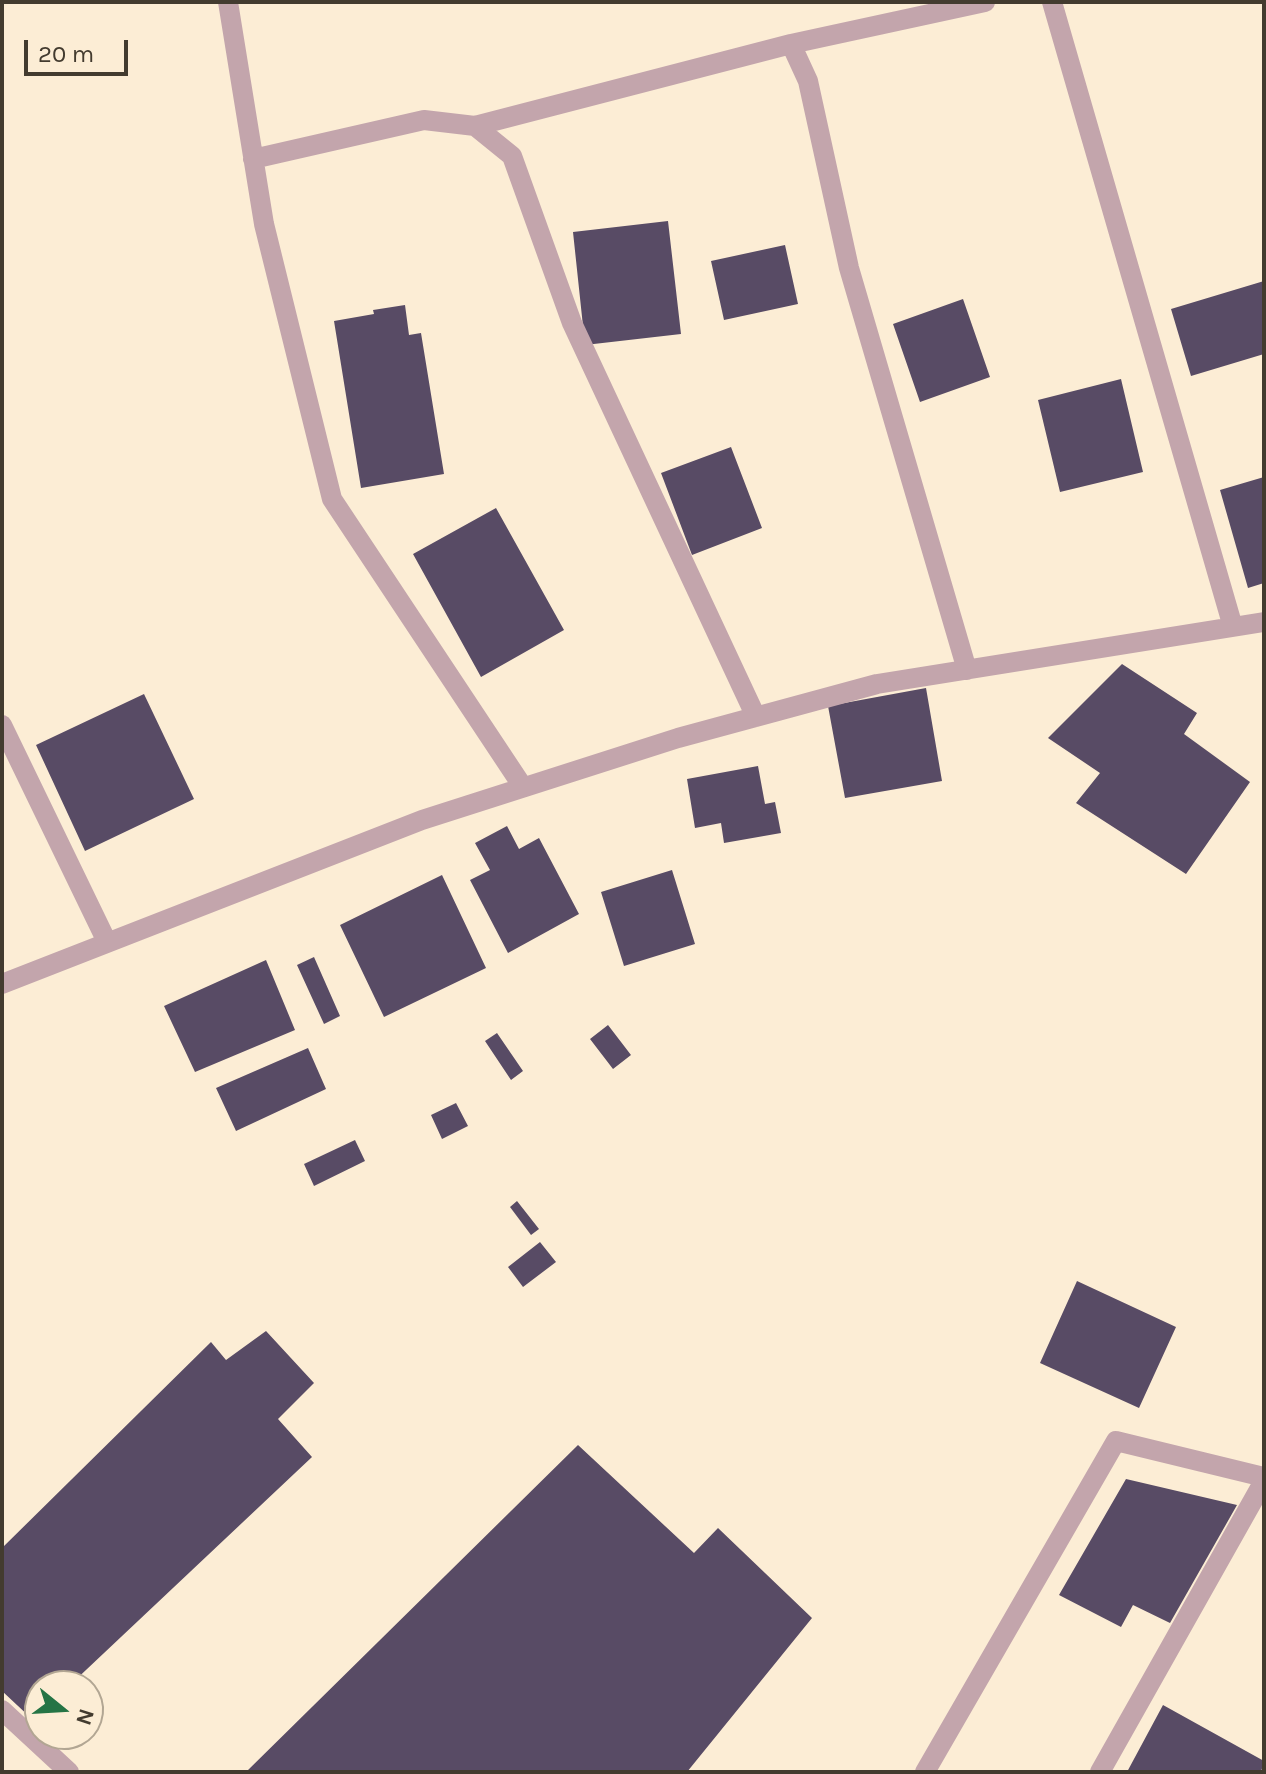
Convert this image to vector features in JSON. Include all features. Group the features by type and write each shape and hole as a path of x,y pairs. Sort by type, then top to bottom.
{"street":[{"path":"228,2 264,224 332,499 523,787"},
{"path":"253,159 424,120 475,126 791,44 985,2"},
{"path":"1052,2 1233,627"},
{"path":"791,44 808,81 849,268 967,670"},
{"path":"475,126 512,156 572,323 756,717"},
{"path":"2,984 422,820 678,738 877,684 1264,622"},
{"path":"2,725 107,942"},
{"path":"925,1772 1116,1441 1264,1479 1100,1772"},
{"path":"2,1710 69,1772"}],"building":[{"path":"668,221 681,334 585,345 573,232"},
{"path":"785,245 798,304 724,320 711,261"},
{"path":"1264,281 1264,354 1191,376 1171,309"},
{"path":"963,299 990,377 920,402 893,324"},
{"path":"405,305 409,335 421,333 444,474 361,488 334,321"},
{"path":"1121,379 1143,472 1060,492 1038,400"},
{"path":"731,447 762,528 692,555 661,473"},
{"path":"1264,477 1264,583 1248,588 1220,490"},
{"path":"496,508 564,630 481,677 413,554"},
{"path":"1122,664 1197,713 1184,734 1250,782 1186,874 1076,803 1100,773 1048,738"},
{"path":"926,688 942,781 845,798 828,706"},
{"path":"144,694 194,799 85,851 36,745"},
{"path":"758,766 765,804 775,802 781,833 724,843 721,823 695,828 687,779"},
{"path":"507,826 519,849 539,838 579,914 508,953 470,880 490,870 475,843"},
{"path":"672,870 695,944 624,966 601,892"},
{"path":"442,875 486,968 384,1017 340,925"},
{"path":"314,957 340,1016 324,1024 297,965"},
{"path":"266,960 295,1030 195,1072 164,1006"},
{"path":"608,1025 631,1055 613,1069 590,1039"},
{"path":"497,1033 523,1071 511,1080 485,1041"},
{"path":"308,1048 326,1089 236,1131 216,1088"},
{"path":"456,1103 468,1126 442,1139 431,1115"},
{"path":"355,1140 365,1161 314,1186 304,1164"},
{"path":"517,1201 539,1229 531,1235 510,1207"},
{"path":"540,1242 556,1262 523,1287 508,1267"},
{"path":"1077,1281 1176,1327 1139,1408 1040,1363"},
{"path":"266,1331 314,1383 278,1419 312,1457 86,1670 24,1670 24,1712 2,1691 2,1548 211,1342 226,1360"},
{"path":"578,1445 694,1553 718,1528 812,1618 687,1772 246,1772"},
{"path":"1126,1479 1237,1505 1170,1623 1133,1605 1121,1627 1059,1595"},
{"path":"1163,1705 1264,1761 1261,1772 1127,1772"}]}
